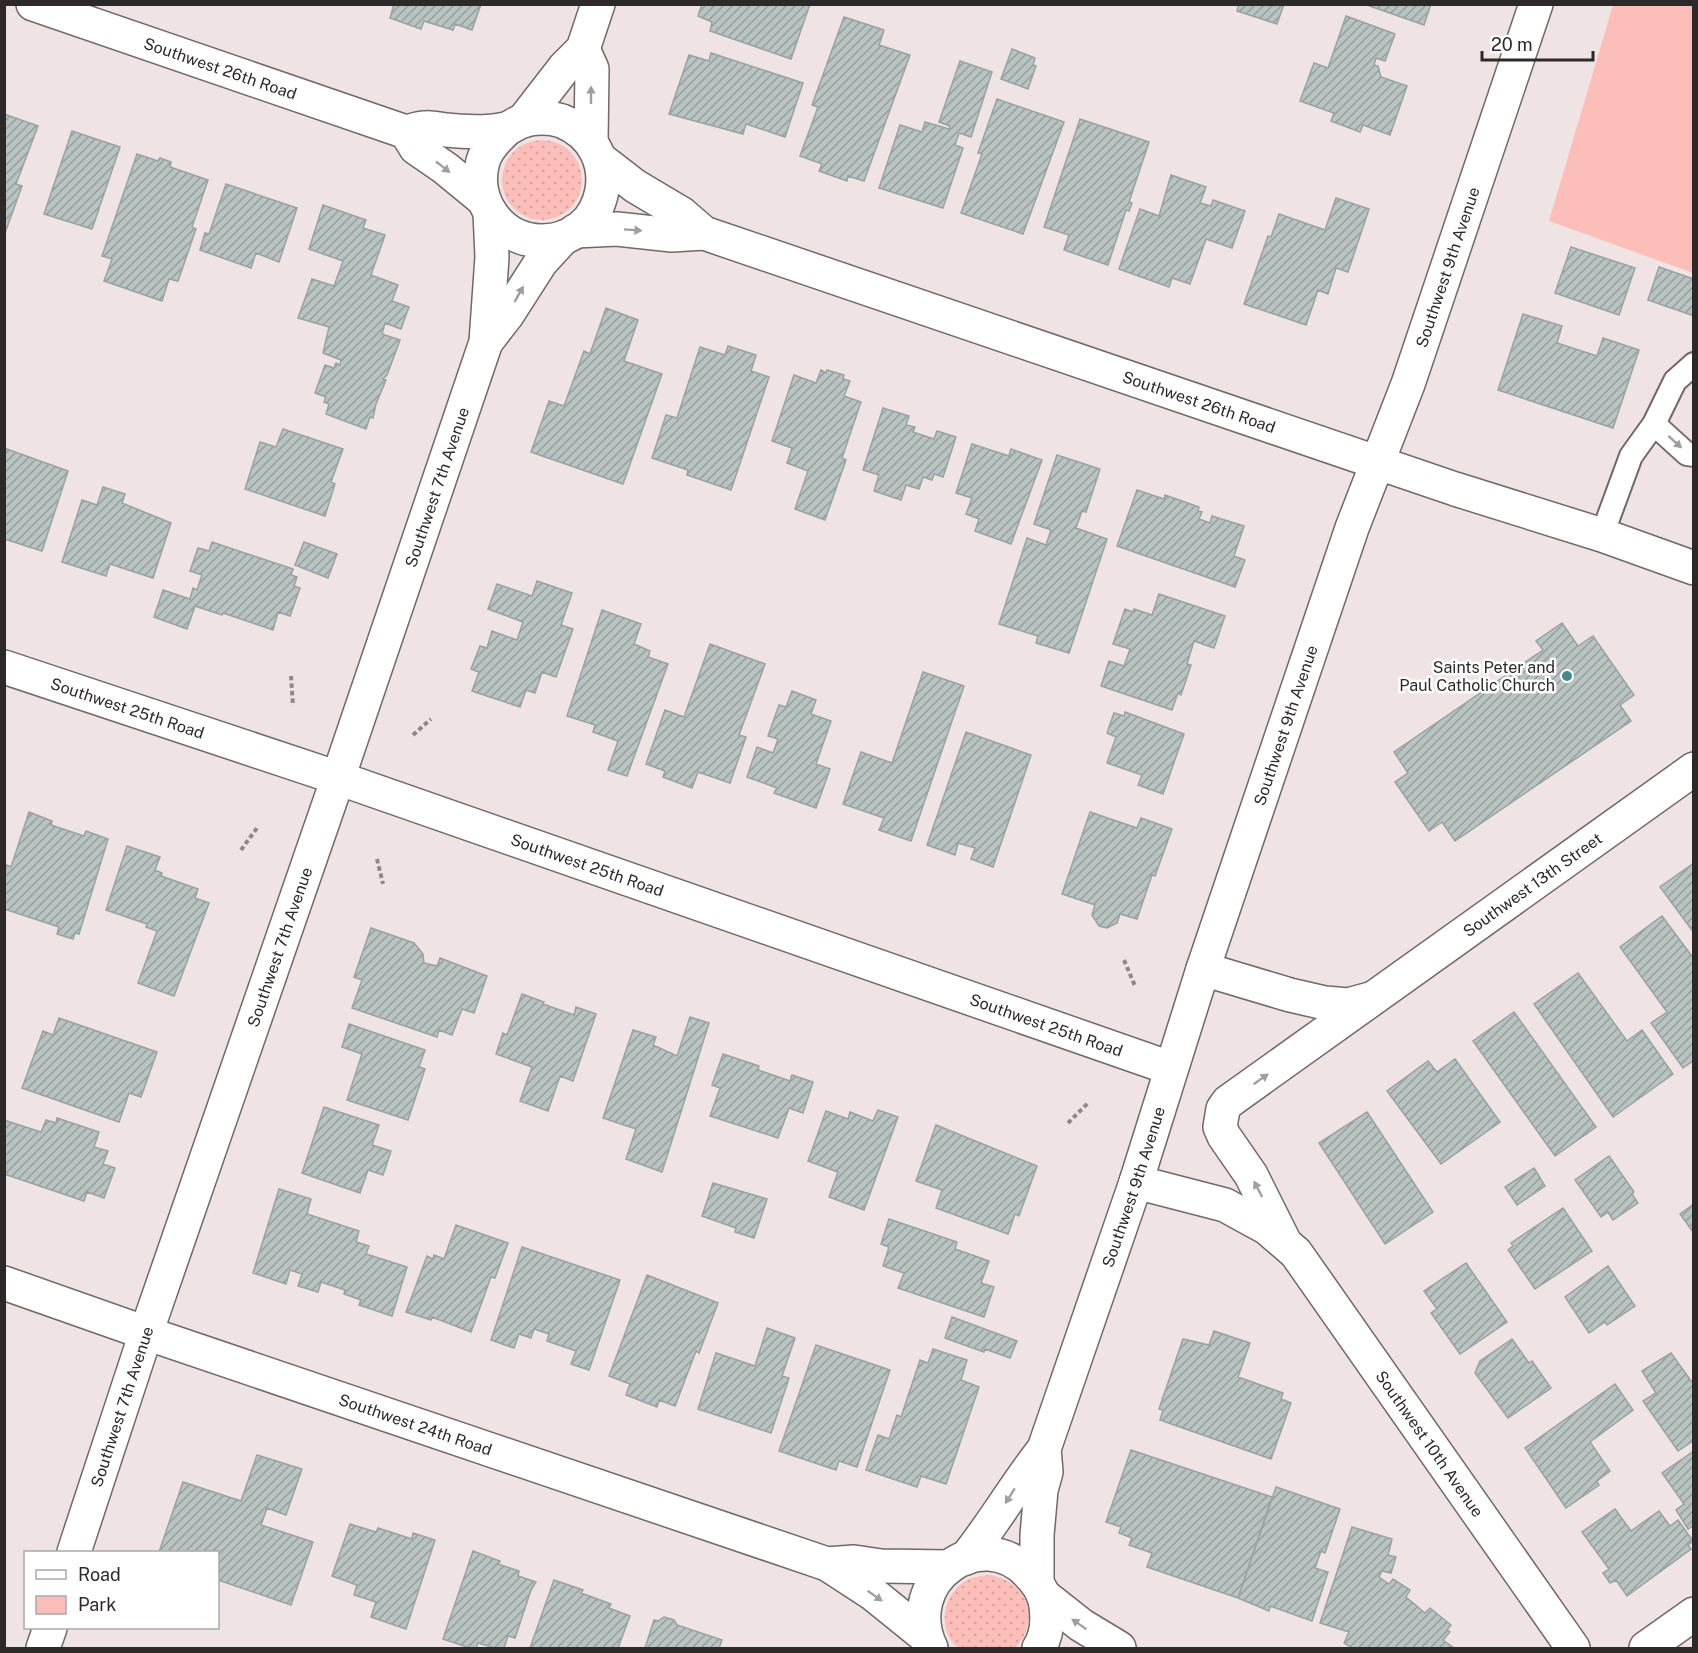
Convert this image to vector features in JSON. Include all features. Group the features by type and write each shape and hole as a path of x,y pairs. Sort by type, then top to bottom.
{"street":[{"name":"Southwest 26th Road","path":"33,4 406,132 424,128 466,132 515,125"},
{"path":"487,206 481,181 483,160 492,143 515,125 583,49 598,4"},
{"name":"Southwest 9th Avenue","path":"928,1642 922,1617 926,1598 934,1581 957,1562 999,1514 1026,1471 1044,1449 1136,1182 1170,1068 1359,507 1408,384 1536,4"},
{"path":"406,132 416,148 445,168 487,206 497,221 516,236 540,241 552,240 569,234 592,214 602,191 603,175 596,150 592,69 583,49"},
{"path":"515,125 541,117 560,120 577,129 596,150"},
{"name":"Southwest 26th Road","path":"596,150 635,186 682,214 704,233 1455,489 1602,535 1694,567"},
{"name":"Southwest 7th Avenue","path":"74,1551 146,1333 486,342 492,256 487,206"},
{"name":"Southwest 26th Road","path":"569,234 617,229 672,235 704,233"},
{"name":"Southwest 7th Avenue","path":"486,342 507,315 536,268 569,234"},
{"name":"Southwest 25th Road","path":"4,667 338,778 1170,1068"},
{"name":"Southwest 13th Street","path":"1220,1119 1228,1102 1694,769"},
{"name":"Southwest 13th Street","path":"1203,969 1325,1003 1348,1005 1372,998"},
{"name":"Southwest 10th Avenue","path":"1220,1119 1220,1127 1224,1136 1251,1175 1284,1241"},
{"name":"Southwest 10th Avenue","path":"1136,1182 1225,1205 1267,1228 1284,1241 1308,1268 1573,1648"},
{"name":"Southwest 24th Road","path":"4,1283 827,1564 873,1594 928,1642"},
{"name":"Southwest 9th Avenue","path":"1039,1648 1047,1628 1047,1611 1040,1588 1037,1535 1041,1490 1046,1472 1044,1449"},
{"name":"Southwest 24th Road","path":"827,1564 854,1562 881,1566 957,1562 986,1555 1006,1558 1023,1568 1040,1588"},
{"path":"1040,1588 1081,1625 1119,1648"},
{"path":"1646,1648 1694,1614"},
{"path":"43,1648 50,1629"}],"lane":[{"path":"1602,535 1631,456 1654,424 1675,381 1694,364"},
{"path":"1654,424 1687,454 1694,456"}],"path":[{"path":"291,676 293,706"},
{"path":"413,735 431,719"},
{"path":"241,849 257,828"},
{"path":"377,859 383,884"},
{"path":"1124,960 1135,987"},
{"path":"1068,1123 1089,1102"}],"green space":[{"path":"1613,5 1693,5 1693,273 1549,221"},
{"path":"542,140 557,143 570,152 579,165 582,180 579,195 570,208 557,217 542,220 527,217 514,208 505,195 502,180 505,165 514,152 527,143"},
{"path":"991,1575 1011,1583 1026,1602 1028,1619 1024,1635 1015,1648 958,1648 947,1633 945,1624 945,1614 951,1596 956,1588 967,1580"}],"building":[{"path":"394,4 481,4 472,30 455,24 453,30 424,21 421,29 390,18"},
{"path":"702,4 810,4 791,59 710,31 712,22 698,16"},
{"path":"1239,4 1284,4 1277,24 1237,11"},
{"path":"1364,4 1431,4 1424,25"},
{"path":"1346,16 1395,34 1385,61 1376,58 1374,65 1378,66 1381,77 1407,86 1390,135 1363,125 1360,132 1331,121 1334,113 1300,101 1314,63 1328,68"},
{"path":"844,17 884,30 879,45 910,55 864,181 848,176 847,181 819,171 822,164 800,156 818,107 812,105"},
{"path":"1012,49 1035,58 1033,65 1036,66 1028,89 1001,79"},
{"path":"711,53 803,83 785,137 746,124 743,134 669,114 689,55 709,61"},
{"path":"960,61 992,72 971,137 959,133 955,145 963,148 943,208 879,188 900,125 922,132 925,122 949,129 950,126 939,122"},
{"path":"997,99 1064,122 1023,234 961,213 982,154 978,153"},
{"path":"4,114 38,126 16,184 22,186 5,233"},
{"path":"1080,119 1149,142 1129,202 1132,203 1129,211 1126,210 1108,265 1064,250 1069,235 1044,227"},
{"path":"72,131 120,147 92,229 44,214"},
{"path":"137,154 158,161 160,158 171,162 170,167 208,180 192,227 196,229 178,281 169,279 162,301 104,281 112,259 102,256"},
{"path":"1171,175 1206,187 1200,203 1211,206 1213,200 1245,211 1232,248 1206,239 1190,284 1172,278 1169,287 1119,269 1140,209 1159,216"},
{"path":"226,184 297,208 279,262 256,253 251,268 200,250 205,233 209,234"},
{"path":"1336,198 1369,209 1348,272 1336,268 1328,294 1318,290 1306,325 1244,304 1268,236 1271,237 1279,214 1325,230"},
{"path":"323,205 366,220 363,228 385,235 371,275 398,285 392,301 409,307 401,329 385,323 382,334 400,340 387,375 383,379 386,380 373,418 370,417 366,429 326,414 329,404 324,402 326,397 315,393 325,365 334,368 336,363 340,365 341,360 323,353 329,327 298,318 312,279 334,286 343,261 309,249"},
{"path":"1571,247 1635,268 1619,315 1555,293"},
{"path":"1659,267 1694,279 1694,316 1648,300"},
{"path":"606,308 638,320 624,361 662,374 623,484 531,452 549,401 564,406 584,351 590,354"},
{"path":"1523,314 1562,326 1557,343 1597,356 1603,338 1639,350 1613,428 1498,390"},
{"path":"728,346 756,355 751,371 769,377 731,490 687,475 688,470 652,458 666,415 677,418 700,347 725,355"},
{"path":"821,370 826,373 827,370 844,375 843,379 850,381 844,396 861,402 842,458 846,460 825,520 795,509 808,471 787,463 792,448 772,441 794,375 816,383"},
{"path":"883,408 909,416 906,425 915,427 913,432 934,439 937,431 956,437 943,477 934,474 932,480 923,477 919,489 906,485 901,500 874,491 879,475 863,470"},
{"path":"283,429 343,449 331,482 335,484 325,516 245,489 260,442 276,447"},
{"path":"972,444 1009,456 1011,449 1042,460 1011,544 975,531 979,519 966,514 972,498 956,493"},
{"path":"4,448 68,471 42,551 4,539"},
{"path":"1057,455 1100,469 1086,512 1082,511 1076,528 1107,539 1069,653 1036,643 1038,636 999,624 1027,538 1046,545 1051,530 1034,524"},
{"path":"103,487 125,494 122,503 171,523 153,578 110,564 106,576 62,562 82,500 97,505"},
{"path":"1137,490 1164,499 1165,495 1199,507 1198,511 1202,512 1199,519 1210,523 1212,516 1244,526 1234,556 1245,560 1235,587 1117,546"},
{"path":"212,542 293,569 291,575 297,577 294,586 300,588 290,616 278,612 273,630 195,606 187,629 154,617 163,590 190,599 193,588 197,590 202,575 190,571 198,548 209,551"},
{"path":"304,542 337,554 328,578 295,565"},
{"path":"537,581 572,593 561,625 573,629 556,677 542,672 535,693 526,690 520,707 472,691 479,672 471,669 480,646 487,648 492,631 517,640 523,622 488,609 497,584 532,596"},
{"path":"1159,594 1225,616 1214,648 1194,641 1187,664 1191,665 1181,695 1178,693 1172,710 1101,686 1109,661 1124,666 1130,649 1113,644 1125,609 1133,612 1134,609 1152,615"},
{"path":"602,610 641,624 634,644 650,651 648,657 668,664 627,776 608,770 618,741 593,732 595,725 567,716"},
{"path":"1562,623 1578,646 1593,636 1634,695 1620,705 1631,721 1455,841 1442,822 1429,831 1395,782 1408,773 1394,752 1543,650 1536,641"},
{"path":"710,644 765,664 739,735 746,737 730,783 698,772 692,788 663,777 665,771 646,764 665,710 684,717"},
{"path":"923,672 964,686 911,841 879,830 884,818 843,804 861,752 892,763"},
{"path":"792,691 816,700 811,714 831,721 816,764 830,769 816,808 774,793 777,788 747,777 757,747 773,753 778,739 768,736 779,705 786,707"},
{"path":"1125,712 1184,734 1163,794 1138,785 1142,775 1107,763 1116,737 1107,733 1114,713 1124,716"},
{"path":"966,732 1031,755 993,867 971,859 975,848 958,843 955,855 927,845"},
{"path":"29,812 52,821 51,825 84,836 86,831 108,839 79,934 75,933 73,939 57,934 59,927 4,909 4,873 7,865 11,867"},
{"path":"1090,812 1137,828 1141,818 1172,829 1155,876 1152,875 1137,919 1120,914 1117,923 1107,928 1099,926 1092,915 1095,905 1062,894"},
{"path":"127,846 160,857 155,870 162,873 161,876 198,889 195,898 209,903 174,996 138,983 157,931 146,927 147,924 106,910"},
{"path":"1694,863 1694,933 1660,887"},
{"path":"1662,916 1694,959 1694,1060 1683,1068 1651,1023 1667,1012 1620,947"},
{"path":"371,928 414,943 423,954 424,963 437,966 440,958 487,976 474,1013 462,1009 452,1035 439,1030 437,1037 352,1008 362,980 354,977"},
{"path":"1578,973 1627,1041 1642,1030 1673,1074 1613,1117 1534,1004"},
{"path":"522,994 574,1015 576,1007 596,1014 573,1081 560,1076 548,1111 520,1101 532,1067 496,1054 503,1033 507,1035"},
{"path":"1514,1012 1596,1127 1555,1156 1473,1041"},
{"path":"690,1017 709,1023 662,1172 626,1159 636,1129 603,1118 633,1030 656,1037 653,1045 677,1056"},
{"path":"59,1018 157,1052 141,1097 129,1093 119,1122 22,1088 43,1031 53,1035"},
{"path":"349,1024 425,1050 419,1067 425,1069 408,1120 347,1100 362,1054 342,1047"},
{"path":"723,1054 759,1066 758,1070 790,1081 792,1075 813,1082 803,1113 789,1108 778,1138 710,1116 720,1088 712,1085"},
{"path":"1455,1059 1500,1122 1441,1164 1387,1091 1428,1061 1437,1072"},
{"path":"324,1107 379,1125 372,1145 391,1151 383,1175 368,1170 360,1193 302,1173"},
{"path":"878,1110 898,1117 864,1210 829,1197 838,1172 808,1161 826,1111 848,1119 850,1112 873,1121"},
{"path":"1367,1112 1433,1212 1385,1244 1319,1143"},
{"path":"57,1118 99,1132 94,1147 108,1151 103,1164 115,1168 104,1198 87,1192 84,1201 4,1174 4,1120 41,1132 46,1120 56,1123"},
{"path":"936,1125 1037,1166 1019,1216 1015,1214 1008,1234 936,1208 942,1190 916,1181"},
{"path":"1609,1156 1634,1192 1632,1194 1638,1203 1613,1220 1608,1212 1601,1217 1575,1180"},
{"path":"1534,1168 1545,1186 1517,1205 1505,1187"},
{"path":"713,1183 767,1199 754,1238 735,1232 736,1228 702,1216"},
{"path":"279,1189 311,1199 307,1214 359,1231 356,1242 369,1246 366,1254 407,1267 392,1316 359,1305 361,1300 344,1294 345,1290 321,1282 318,1292 298,1286 302,1274 290,1270 286,1284 253,1273"},
{"path":"1694,1204 1694,1232 1693,1232 1680,1214"},
{"path":"1563,1208 1592,1251 1535,1289 1508,1250 1513,1246 1511,1243"},
{"path":"889,1219 957,1242 955,1249 989,1261 981,1283 994,1287 984,1317 898,1288 904,1273 883,1266 889,1247 881,1244"},
{"path":"456,1225 508,1243 495,1278 491,1277 471,1332 432,1317 431,1320 406,1312 427,1256 433,1259 434,1255 444,1259"},
{"path":"522,1247 620,1280 589,1370 571,1364 576,1351 547,1341 549,1334 534,1329 531,1338 519,1334 514,1348 491,1340"},
{"path":"1466,1263 1507,1322 1460,1354 1431,1313 1437,1309 1424,1291"},
{"path":"1608,1266 1635,1306 1607,1325 1605,1322 1589,1333 1565,1297"},
{"path":"647,1275 718,1303 699,1353 696,1351 675,1406 659,1400 657,1407 626,1395 630,1384 609,1376"},
{"path":"952,1317 1017,1341 1010,1358 985,1349 984,1352 945,1338"},
{"path":"767,1328 795,1338 782,1376 789,1378 771,1433 698,1409 716,1353 755,1366"},
{"path":"1214,1331 1250,1343 1238,1377 1283,1393 1281,1399 1291,1403 1271,1459 1160,1420 1163,1410 1159,1409 1183,1339 1209,1345"},
{"path":"1512,1339 1529,1363 1532,1361 1551,1388 1508,1418 1475,1373 1480,1361"},
{"path":"816,1345 890,1370 857,1467 839,1461 836,1470 779,1451"},
{"path":"933,1349 967,1360 961,1380 979,1387 946,1484 921,1476 917,1487 866,1470 878,1435 889,1439 897,1415 901,1417 920,1360 928,1363"},
{"path":"1671,1353 1694,1385 1694,1440 1678,1451 1643,1401 1656,1393 1642,1371"},
{"path":"1615,1384 1633,1410 1590,1442 1610,1471 1597,1481 1599,1485 1566,1508 1525,1448"},
{"path":"1131,1450 1272,1497 1238,1598 1147,1567 1152,1553 1129,1545 1132,1538 1119,1533 1121,1527 1106,1522"},
{"path":"1694,1451 1694,1525 1688,1529 1676,1510 1684,1504 1662,1473"},
{"path":"257,1455 302,1469 286,1515 267,1508 261,1525 313,1542 291,1605 219,1580 219,1551 159,1551 183,1482 241,1501"},
{"path":"1276,1487 1340,1509 1325,1553 1321,1551 1315,1568 1328,1572 1312,1621 1270,1606 1269,1611 1238,1598"},
{"path":"1615,1509 1631,1531 1659,1511 1670,1526 1678,1520 1693,1541 1688,1545 1691,1549 1627,1596 1616,1580 1610,1583 1603,1573 1609,1569 1582,1532"},
{"path":"350,1524 376,1532 378,1528 412,1539 413,1533 435,1540 406,1629 371,1617 376,1602 354,1595 357,1585 332,1576"},
{"path":"1352,1527 1392,1539 1388,1555 1396,1557 1391,1573 1382,1571 1379,1577 1389,1584 1393,1579 1410,1590 1406,1597 1425,1613 1430,1608 1451,1625 1447,1630 1450,1632 1443,1640 1454,1648 1352,1648 1344,1643 1349,1632 1320,1623"},
{"path":"473,1551 500,1561 498,1564 519,1571 518,1576 536,1582 531,1590 515,1638 508,1636 504,1648 494,1648 478,1643 476,1648 470,1648 443,1639"},
{"path":"554,1580 583,1590 581,1593 611,1604 609,1608 630,1616 618,1648 530,1648"},
{"path":"664,1617 674,1620 677,1625 722,1640 719,1648 645,1648 654,1620 658,1621"}],"place":[{"name":"Saints Peter and Paul Catholic Church","path":"1567,676"}]}
